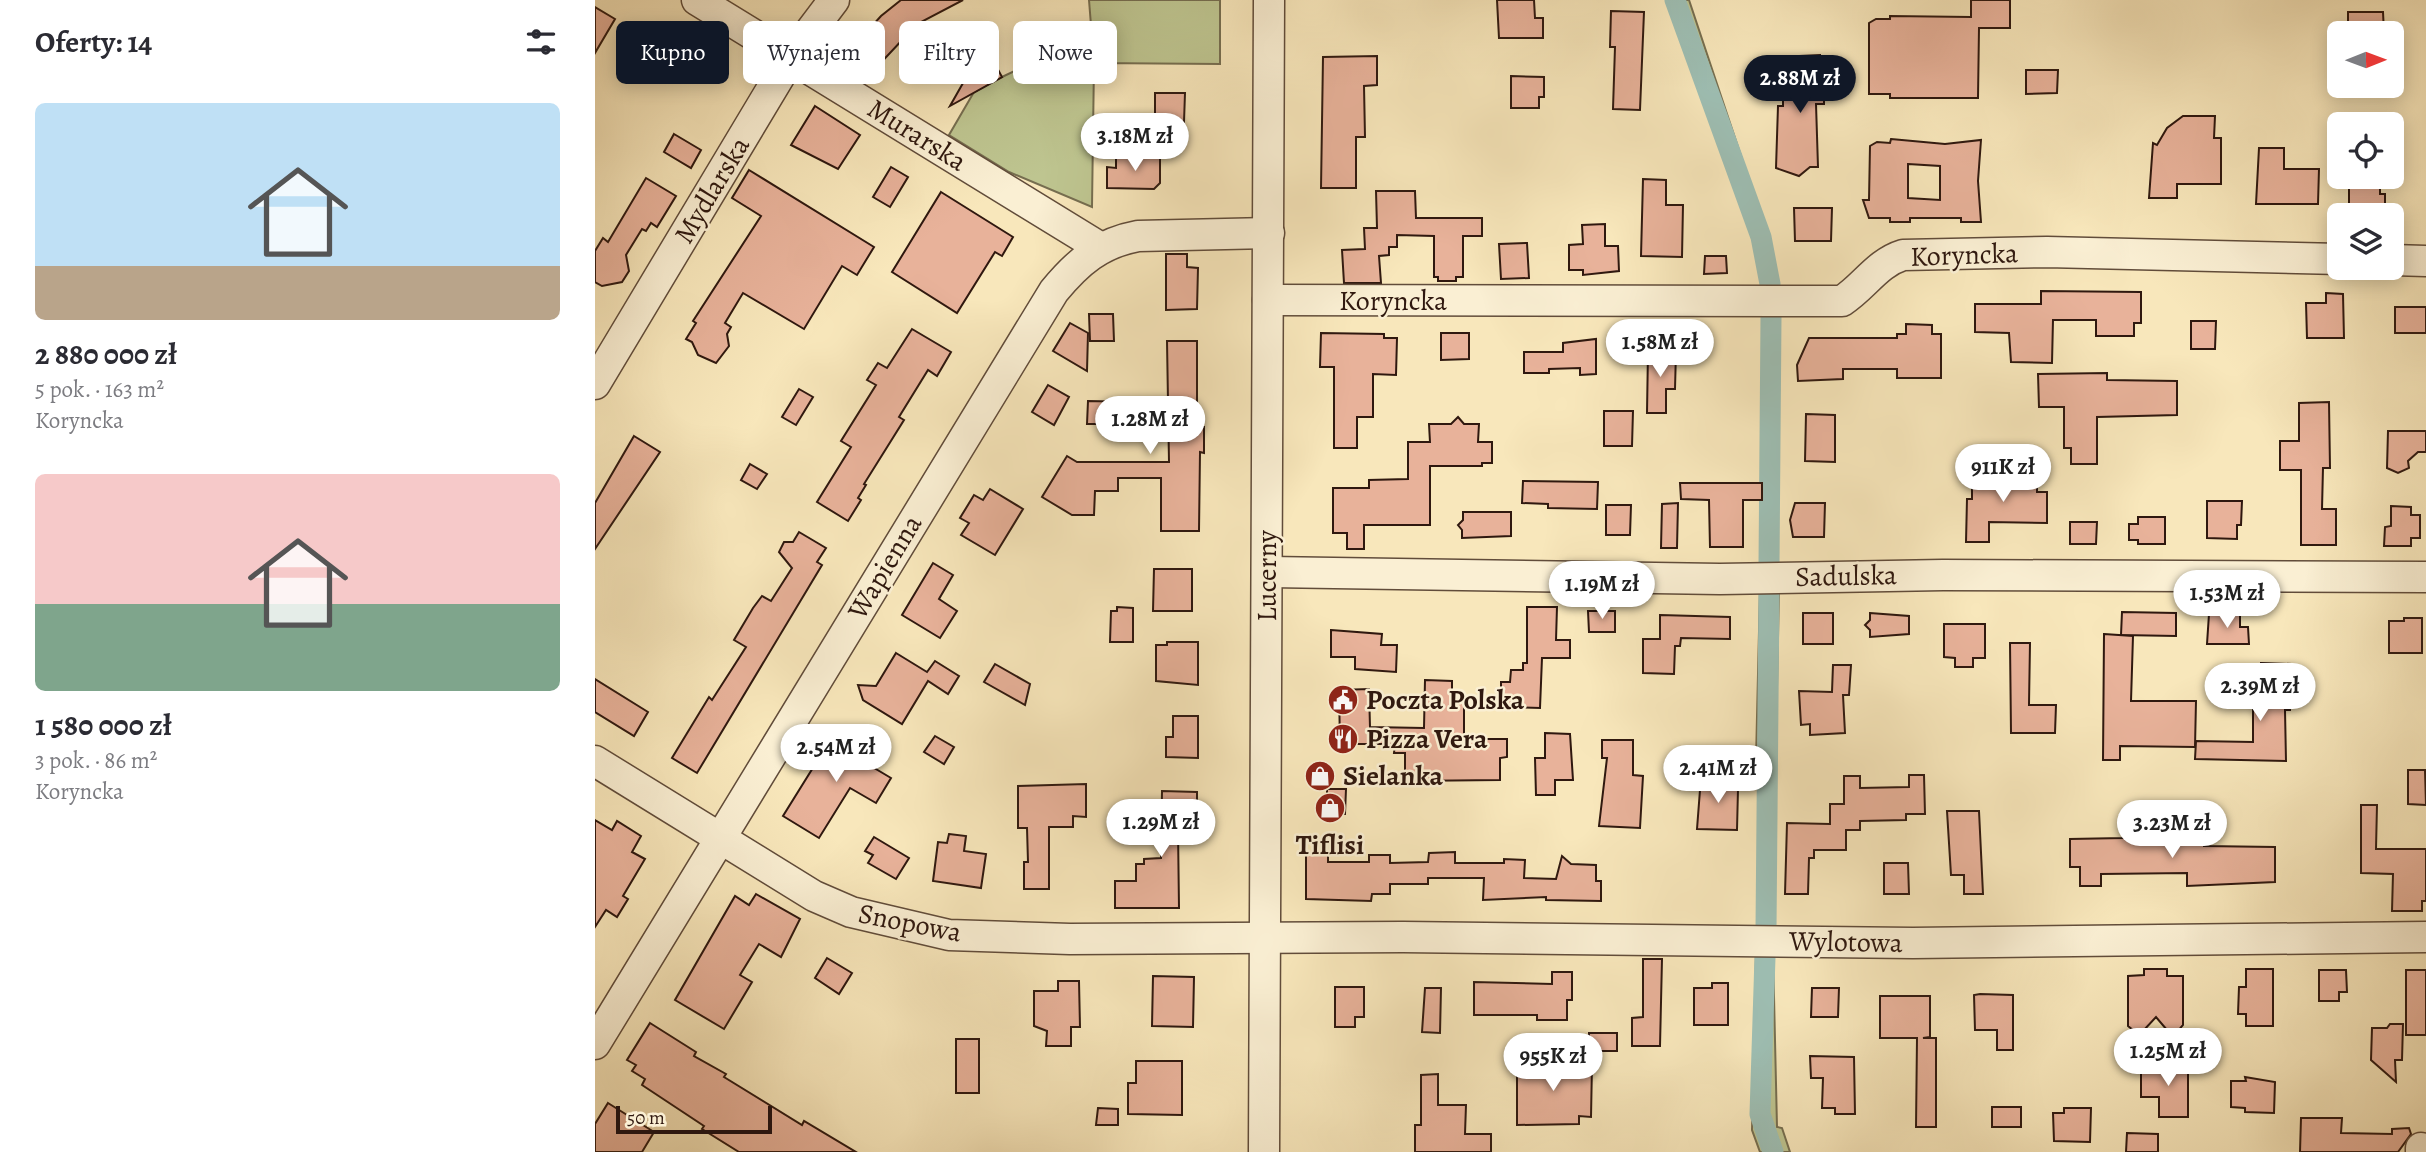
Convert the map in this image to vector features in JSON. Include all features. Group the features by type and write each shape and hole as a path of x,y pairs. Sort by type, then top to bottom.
{"street":[{"name":"Murarska","path":"697,0 743,28"},
{"name":"Mydlarska","path":"818,21 834,0"},
{"name":"Lucerny","path":"1264,1152 1269,0"},
{"name":"Mydlarska","path":"595,384 775,84"},
{"name":"Murarska","path":"835,84 1101,248"},
{"name":"Wapienna","path":"595,1044 1054,291 1079,262 1119,240 1138,236 1269,233"},
{"name":"Koryncka","path":"1268,300 1842,301 1857,292 1887,260 1903,255 2047,252 2327,259"},
{"path":"2404,260 2426,261"},
{"name":"Sadulska","path":"1267,572 1720,579 1930,575 2426,577"},
{"name":"Snopowa","path":"595,761 814,896 851,912 949,935 1070,939 1265,937"},
{"name":"Wylotowa","path":"1265,937 1913,943 2426,937"}],"green space":[{"path":"1089,0 1220,0 1220,64 1117,63 1117,21 1091,21"},
{"path":"1666,0 1689,0 1768,237 1776,291 1764,291 1755,239"},
{"path":"1013,72 1013,84 1094,84 1092,207 1009,172 949,135 974,92 989,84 999,84 999,79"},
{"path":"1762,316 1780,316 1777,562 1763,562"},
{"path":"1760,589 1779,589 1772,931 1760,931 1761,759 1756,759"},
{"path":"1756,953 1773,953 1777,1127 1782,1128 1790,1152 1760,1152 1752,1130"}],"building":[{"path":"901,0 963,0 923,21 899,21 899,43 885,58 885,21 876,21"},
{"path":"1497,0 1534,0 1535,18 1543,18 1543,38 1499,38"},
{"path":"1971,0 2010,0 2010,28 1979,28 1978,98 1890,98 1890,94 1869,94 1869,23 1876,19 1890,19 1890,16 1971,17"},
{"path":"595,7 615,19 595,53"},
{"path":"1611,11 1644,12 1640,110 1613,109 1615,47 1610,47"},
{"path":"2348,12 2383,12 2383,21 2348,21"},
{"path":"1820,55 1820,64 1824,64 1824,104 1816,104 1818,167 1810,167 1799,176 1776,168 1778,106 1783,106 1783,63 1800,63 1800,56"},
{"path":"1377,56 1377,85 1364,86 1365,137 1356,137 1356,188 1321,188 1323,57"},
{"path":"2026,70 2058,70 2057,93 2026,94"},
{"path":"1511,76 1544,77 1544,97 1539,97 1539,108 1511,108"},
{"path":"962,84 989,84 950,106"},
{"path":"1155,93 1185,93 1184,122 1155,123"},
{"path":"815,106 860,135 838,169 791,145"},
{"path":"2183,116 2215,116 2214,138 2221,138 2221,184 2177,184 2177,198 2149,198 2153,143 2157,145 2167,128"},
{"path":"674,134 701,150 691,168 664,152"},
{"path":"1891,139 1945,144 1981,140 1978,181 1981,222 1961,222 1961,218 1910,218 1910,222 1890,222 1890,218 1869,218 1863,200 1869,200 1870,146 1877,142 1890,143","holes":["1908,164 1940,166 1940,200 1908,198"]},
{"path":"2259,148 2284,148 2284,169 2319,169 2318,204 2256,204"},
{"path":"1116,157 1160,157 1160,183 1154,189 1107,188 1107,167 1116,168"},
{"path":"891,167 908,177 890,207 873,197"},
{"path":"749,170 874,247 857,275 842,266 804,329 743,293 725,323 731,327 727,334 729,346 716,363 698,355 692,342 686,339 696,323 693,321 761,216 732,198"},
{"path":"646,178 676,196 657,227 651,223 646,231 642,229 626,255 629,271 622,282 602,286 595,282 595,251 603,238 608,242"},
{"path":"1643,179 1666,180 1666,205 1683,205 1682,257 1641,256"},
{"path":"2349,189 2380,189 2380,194 2385,194 2385,203 2349,203"},
{"path":"1376,191 1415,191 1416,218 1482,218 1482,236 1463,236 1463,277 1456,277 1456,281 1438,281 1438,277 1434,277 1434,236 1397,235 1397,247 1389,247 1389,255 1379,256 1381,283 1344,283 1342,250 1365,249 1364,228 1377,228"},
{"path":"941,192 1013,237 1002,256 995,252 957,313 892,272"},
{"path":"1794,208 1832,208 1831,241 1795,241"},
{"path":"1605,224 1605,246 1618,246 1619,271 1583,275 1583,270 1569,270 1569,245 1583,244 1582,225"},
{"path":"1527,243 1529,278 1501,279 1499,244"},
{"path":"1166,254 1187,254 1187,267 1198,268 1197,309 1166,310"},
{"path":"1705,256 1726,256 1727,273 1704,274"},
{"path":"2041,291 2141,292 2141,323 2134,323 2134,336 2096,336 2096,320 2053,320 2052,363 2011,362 2009,333 1975,332 1975,304 2041,304"},
{"path":"2326,293 2343,294 2344,338 2307,338 2306,303 2326,303"},
{"path":"2395,307 2426,307 2426,333 2395,333"},
{"path":"1089,314 1113,314 1114,341 1090,341"},
{"path":"2191,321 2216,321 2215,349 2191,349"},
{"path":"1070,323 1088,333 1087,371 1053,351"},
{"path":"1906,324 1932,325 1932,334 1941,334 1941,378 1897,378 1897,369 1843,369 1843,379 1798,381 1797,365 1809,338 1897,338 1897,334 1906,334"},
{"path":"912,329 951,352 937,376 928,370 899,417 904,420 864,484 866,485 858,498 861,500 848,521 817,502 851,447 841,441 876,385 867,380 878,363 887,368"},
{"path":"1321,333 1384,334 1384,338 1397,338 1396,375 1373,374 1373,417 1357,417 1357,448 1334,448 1334,367 1320,367"},
{"path":"1441,333 1469,333 1469,359 1441,360"},
{"path":"1596,339 1596,374 1580,375 1580,368 1549,369 1549,373 1524,373 1524,352 1563,352 1563,343"},
{"path":"1167,341 1197,341 1197,416 1200,416 1200,427 1204,427 1204,453 1200,452 1199,531 1161,531 1161,478 1118,478 1118,491 1095,491 1094,515 1072,515 1042,497 1067,456 1077,462 1169,462"},
{"path":"1648,351 1676,351 1675,389 1666,389 1666,413 1647,413"},
{"path":"2107,373 2107,380 2177,381 2177,415 2097,417 2097,464 2071,464 2071,448 2064,448 2064,407 2039,407 2038,374"},
{"path":"1048,385 1069,397 1054,425 1032,412"},
{"path":"799,389 813,397 796,425 782,417"},
{"path":"1088,401 1135,402 1135,424 1087,424"},
{"path":"2329,402 2330,468 2323,468 2322,509 2336,509 2336,545 2301,545 2301,470 2280,470 2280,441 2299,441 2299,403"},
{"path":"1604,411 1633,411 1632,446 1604,446"},
{"path":"1806,414 1835,415 1835,462 1805,461"},
{"path":"1458,417 1464,424 1479,424 1478,442 1492,442 1492,463 1482,463 1482,466 1430,466 1430,525 1364,525 1364,549 1347,549 1347,533 1333,533 1333,488 1369,488 1369,480 1408,479 1408,442 1430,442 1429,424 1451,424"},
{"path":"2388,431 2426,431 2426,452 2418,452 2408,461 2409,468 2398,473 2387,468"},
{"path":"634,436 660,452 595,549 595,503"},
{"path":"750,464 767,474 757,489 741,480"},
{"path":"1972,475 2037,475 2037,492 2047,492 2047,523 1989,522 1989,542 1966,542 1967,499 1972,499"},
{"path":"1523,481 1598,482 1597,509 1548,508 1548,504 1522,503"},
{"path":"1680,483 1762,483 1762,500 1743,500 1743,547 1710,547 1709,500 1681,499"},
{"path":"990,489 1023,509 995,555 961,535 969,523 960,518 974,495 983,500"},
{"path":"2207,501 2242,501 2241,525 2237,525 2237,539 2207,538"},
{"path":"1678,503 1677,548 1661,548 1662,504"},
{"path":"1795,503 1825,503 1824,537 1793,537 1790,520"},
{"path":"1606,505 1631,505 1630,535 1606,535"},
{"path":"2391,506 2411,507 2411,515 2420,515 2420,538 2411,538 2411,546 2384,546 2385,527 2391,526"},
{"path":"1463,512 1511,512 1511,536 1462,538 1462,530 1458,525 1463,520"},
{"path":"2138,517 2165,517 2165,544 2138,544 2138,540 2129,540 2129,524 2138,524"},
{"path":"2070,522 2097,522 2096,544 2070,544"},
{"path":"799,532 826,548 817,562 822,565 697,773 672,758 709,697 712,700 746,647 734,640 753,608 762,596 771,601 792,568 779,552 784,542 793,542"},
{"path":"933,563 953,575 939,599 957,611 940,638 902,615"},
{"path":"1154,569 1192,569 1192,611 1153,611"},
{"path":"1117,607 1133,608 1133,642 1110,642 1111,611 1117,611"},
{"path":"1527,607 1557,607 1556,640 1570,640 1570,658 1542,658 1540,708 1501,707 1501,682 1510,682 1511,670 1523,670 1523,663 1527,663"},
{"path":"1588,611 1615,611 1615,632 1589,632"},
{"path":"2122,612 2176,613 2176,636 2121,635"},
{"path":"1803,613 1833,613 1833,644 1803,644"},
{"path":"1870,613 1909,616 1909,634 1870,637 1870,630 1865,625 1870,620"},
{"path":"2240,613 2240,627 2248,627 2249,644 2207,644 2209,614"},
{"path":"1660,615 1730,617 1730,639 1681,638 1680,646 1675,646 1674,674 1643,673 1643,639 1660,639"},
{"path":"2404,618 2422,618 2422,653 2389,653 2389,621 2404,621"},
{"path":"1944,624 1985,624 1985,658 1973,658 1973,667 1955,667 1955,658 1944,657"},
{"path":"1331,630 1382,634 1381,645 1397,645 1396,672 1355,669 1355,657 1331,657"},
{"path":"2104,634 2133,636 2131,701 2196,701 2195,747 2120,746 2120,760 2103,760"},
{"path":"1167,642 1198,642 1198,685 1156,681 1156,645 1167,645"},
{"path":"2010,643 2030,643 2029,705 2056,705 2055,733 2011,733"},
{"path":"896,653 927,672 935,661 959,676 948,694 928,681 902,724 863,700 858,685 876,686"},
{"path":"2261,663 2291,664 2290,710 2285,710 2286,761 2195,759 2196,741 2253,742 2253,710 2260,710"},
{"path":"995,664 1030,684 1025,705 984,682"},
{"path":"1833,665 1851,665 1849,695 1843,695 1845,733 1810,735 1810,724 1801,725 1799,691 1832,692"},
{"path":"595,679 648,712 634,736 595,712"},
{"path":"1425,680 1452,681 1452,694 1464,694 1464,739 1507,739 1507,757 1500,758 1500,780 1405,781 1405,753 1394,753 1395,744 1340,744 1339,690 1369,689 1370,727 1424,728"},
{"path":"1173,716 1198,716 1198,758 1166,757 1166,737 1173,737"},
{"path":"841,733 852,740 857,733 874,744 864,762 891,778 876,803 850,788 819,838 783,816 824,750 830,753"},
{"path":"1545,733 1570,734 1573,780 1555,780 1555,795 1536,795 1535,758 1545,758"},
{"path":"935,736 954,747 944,764 924,752"},
{"path":"1602,740 1633,740 1633,775 1643,776 1640,828 1599,826 1607,758 1602,758"},
{"path":"2408,770 2425,770 2426,805 2408,804"},
{"path":"1909,775 1924,775 1925,814 1906,814 1906,820 1860,821 1860,830 1846,830 1846,850 1814,850 1814,858 1809,858 1808,894 1785,894 1787,823 1830,824 1830,804 1844,804 1844,776 1860,776 1860,788 1909,787"},
{"path":"1701,777 1731,778 1730,789 1738,789 1737,830 1697,829"},
{"path":"1086,784 1086,817 1073,816 1073,827 1049,827 1049,889 1024,889 1024,862 1028,862 1027,828 1018,828 1018,786"},
{"path":"1327,789 1346,789 1345,814 1327,814"},
{"path":"1162,791 1197,792 1197,830 1178,830 1179,908 1115,908 1115,881 1136,881 1136,864 1144,864 1144,859 1161,858"},
{"path":"2361,805 2377,805 2376,849 2426,849 2426,901 2422,901 2422,911 2392,911 2393,874 2361,873"},
{"path":"1947,811 1979,811 1983,894 1964,894 1964,875 1951,875"},
{"path":"595,820 612,830 617,821 641,836 632,852 645,859 623,896 628,899 617,917 606,910 595,927"},
{"path":"949,834 966,836 964,851 986,854 981,888 933,881 938,842 947,843"},
{"path":"2123,835 2162,835 2162,841 2204,840 2204,846 2275,847 2275,882 2187,886 2187,873 2101,874 2101,886 2080,886 2080,867 2070,867 2070,839 2123,838"},
{"path":"874,837 909,858 896,879 868,863 873,855 865,851"},
{"path":"1306,852 1328,852 1328,862 1369,862 1369,855 1390,855 1390,863 1428,862 1429,853 1455,852 1455,863 1525,860 1524,878 1556,879 1562,856 1571,864 1596,865 1596,881 1601,881 1601,901 1546,900 1546,897 1483,900 1484,878 1428,878 1428,884 1390,884 1390,894 1372,894 1371,901 1306,899"},
{"path":"1884,863 1908,863 1909,894 1884,894"},
{"path":"756,894 800,919 781,957 759,944 740,975 752,982 724,1029 675,1000 735,896 749,905"},
{"path":"827,958 852,973 839,994 815,978"},
{"path":"1643,959 1662,959 1660,1046 1632,1046 1632,1018 1643,1017"},
{"path":"2144,969 2167,969 2167,976 2183,976 2183,1025 2178,1031 2167,1030 2156,1017 2144,1030 2133,1030 2128,1026 2128,976 2144,975"},
{"path":"2246,969 2273,969 2273,1026 2246,1026 2246,1014 2238,1014 2239,987 2246,987"},
{"path":"2319,970 2346,970 2347,992 2339,992 2339,1001 2319,1001"},
{"path":"2406,970 2426,970 2426,1035 2406,1035"},
{"path":"1552,972 1572,972 1572,1000 1567,1000 1567,1020 1537,1020 1537,1015 1474,1015 1474,982 1552,984"},
{"path":"1153,976 1194,977 1193,1027 1152,1026"},
{"path":"1058,981 1079,981 1080,1027 1071,1027 1071,1046 1046,1046 1047,1031 1034,1026 1034,991 1058,991"},
{"path":"1712,983 1728,983 1728,1025 1694,1025 1694,988 1712,988"},
{"path":"1335,987 1364,987 1364,1017 1355,1017 1355,1027 1335,1027"},
{"path":"1425,988 1441,988 1440,1033 1422,1032"},
{"path":"1812,988 1839,988 1838,1017 1811,1017"},
{"path":"1974,995 2013,995 2013,1050 1997,1050 1997,1030 1975,1030"},
{"path":"1880,996 1930,996 1930,1037 1923,1038 1936,1038 1936,1127 1916,1127 1917,1038 1880,1038"},
{"path":"650,1023 696,1052 694,1056 726,1074 724,1077 802,1125 804,1121 856,1152 739,1152 702,1129 704,1126 642,1085 645,1079 632,1071 636,1065 627,1060"},
{"path":"2390,1024 2403,1024 2402,1060 2395,1060 2396,1082 2371,1060 2372,1028 2387,1028"},
{"path":"1589,1033 1617,1033 1617,1051 1589,1051"},
{"path":"956,1039 979,1039 979,1093 956,1093"},
{"path":"1810,1056 1854,1057 1855,1114 1835,1114 1835,1108 1822,1108 1823,1078 1811,1078"},
{"path":"1136,1061 1182,1061 1182,1115 1128,1114 1128,1083 1136,1083"},
{"path":"1517,1062 1592,1065 1591,1117 1579,1116 1579,1124 1517,1125"},
{"path":"2157,1063 2188,1063 2188,1117 2159,1117 2159,1097 2141,1097 2141,1068 2157,1068"},
{"path":"1438,1074 1438,1105 1466,1105 1465,1134 1491,1134 1491,1152 1415,1152 1415,1125 1421,1125 1421,1075"},
{"path":"2245,1077 2275,1082 2274,1113 2245,1112 2245,1108 2231,1107 2231,1081 2246,1081"},
{"path":"608,1103 654,1132 642,1152 595,1152 595,1124"},
{"path":"1992,1107 2021,1107 2021,1127 1992,1127"},
{"path":"1098,1108 1118,1109 1118,1125 1096,1125"},
{"path":"2064,1108 2091,1108 2090,1142 2054,1141 2053,1113 2064,1113"},
{"path":"2301,1118 2342,1118 2341,1133 2392,1134 2392,1129 2409,1128 2411,1134 2398,1152 2300,1152"},
{"path":"2127,1133 2158,1134 2158,1152 2126,1152"}],"waterway":[{"path":"1675,0 1761,237 1770,284"},
{"path":"1769,565 1771,317"},
{"path":"1766,929 1769,590"},
{"path":"1765,957 1760,1114 1773,1152"}],"place":[{"name":"Poczta Polska","path":"1343,700"},
{"name":"Pizza Vera","path":"1343,739"},
{"name":"Sielanka","path":"1320,776"},
{"name":"Tiflisi","path":"1330,808"}]}
